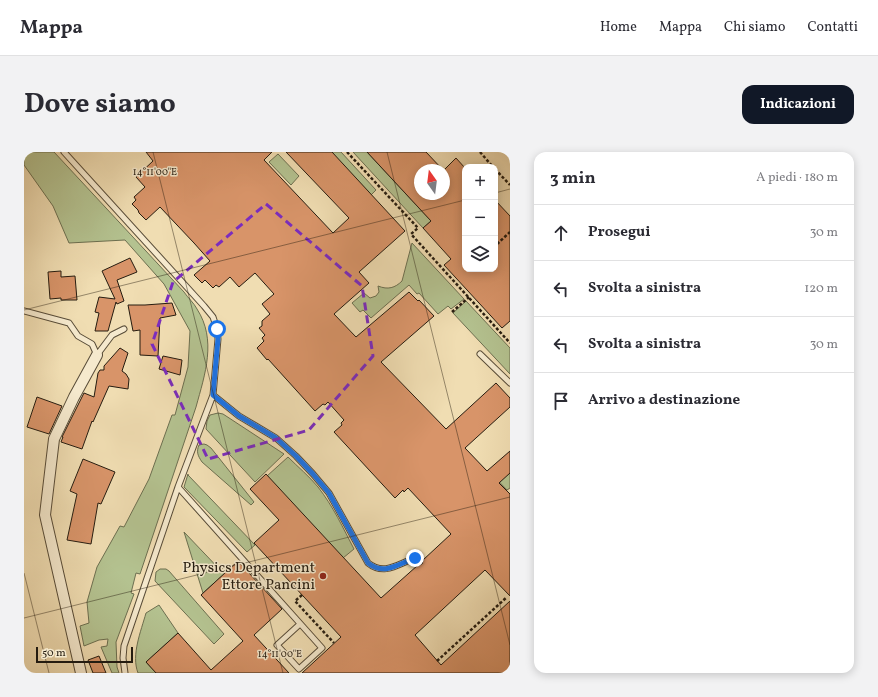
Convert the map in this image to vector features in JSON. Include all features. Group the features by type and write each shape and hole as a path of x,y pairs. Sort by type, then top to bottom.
{"street":[{"path":"81,673 45,515 54,439 97,354"}],"lane":[{"path":"64,152 213,317 217,329 218,339 213,395 178,487 124,646 123,658 125,673"},
{"path":"24,311 69,323 78,336 92,344 97,354 112,335 124,329"},
{"path":"480,354 510,383"},
{"path":"213,395 239,416 276,438 313,474 329,493 368,563 378,569 384,569 391,568 415,558 419,561"},
{"path":"178,487 322,648 299,670 277,645 300,624"}],"path":[{"path":"347,152 418,228 411,234 510,342"},
{"path":"480,152 490,164"},
{"path":"498,172 510,185"},
{"path":"498,243 510,232"},
{"path":"452,312 469,297"},
{"path":"302,595 295,601 334,643"},
{"path":"437,661 507,597"}],"highlighted area":[{"path":"266,204 362,286 373,356 309,430 208,459 152,344 173,282"}],"green space":[{"path":"24,152 54,152 184,292 197,309 207,333 208,345 206,370 196,407 140,574 136,573 131,593 134,594 116,642 117,667 119,673 112,673 101,647 107,646 108,639 99,640 84,646 80,626 89,623 87,602 97,567 120,526 124,527 149,479 172,415 175,415 188,367 190,331 164,284 125,240 69,243 53,206 24,165"},
{"path":"329,152 341,152 376,190 370,196"},
{"path":"353,152 367,152 431,221 423,228"},
{"path":"278,154 299,176 291,185 269,162"},
{"path":"412,243 464,299 451,309 448,306 438,314 419,293 417,294 409,285 371,318 363,310 360,312 352,303 364,293 370,298 376,296 379,292 378,286 391,288 402,281"},
{"path":"466,301 510,348 510,374 453,313"},
{"path":"218,413 223,414 284,454 255,482 206,429 207,421 210,415"},
{"path":"204,444 211,448 254,502 251,505 202,462 198,450 199,445"},
{"path":"288,457 318,487 338,517 354,549 343,558 267,476"},
{"path":"488,470 510,473 510,488 507,490"},
{"path":"188,474 255,545 247,552 184,487"},
{"path":"184,532 224,574 203,593"},
{"path":"160,569 166,569 169,571 224,634 214,644 155,581 156,572"},
{"path":"159,605 178,633 146,662 156,673 138,673 136,666 136,651 139,635 146,613"}],"building":[{"path":"146,152 272,152 264,160 333,233 349,218 286,152 332,152 405,231 359,272 369,283 334,314 356,337 409,292 418,301 419,300 434,316 381,362 446,429 496,383 510,398 510,407 465,448 487,471 510,451 510,473 499,483 510,494 510,596 485,570 415,635 441,665 510,601 510,673 302,673 341,637 254,543 279,520 250,489 266,474 381,598 418,565 422,564 423,560 451,534 408,488 404,492 403,490 395,498 334,432 342,425 341,423 344,420 328,402 325,405 323,404 315,411 257,348 264,341 262,338 265,335 259,328 262,326 262,321 270,314 262,304 274,294 255,273 239,287 230,277 219,287 216,285 213,288 205,280 202,283 194,275 210,261 194,243 160,207 146,220 139,213 132,204 136,200 134,197 145,187 136,177 153,161"},
{"path":"367,152 426,152 437,164 414,164 414,200 450,200 450,164 456,158 462,165 462,272 498,272 498,203 510,216 510,321 502,328 444,265 451,259 423,228 431,221"},
{"path":"130,258 137,272 117,280 124,301 117,304 116,302 108,331 95,331 99,313 95,312 99,297 115,299 102,271"},
{"path":"61,271 61,277 75,276 77,300 61,300 61,298 50,299 48,272"},
{"path":"172,303 176,315 160,318 158,356 140,355 140,330 133,331 128,305"},
{"path":"120,348 128,353 122,371 129,379 128,389 109,386 93,422 92,421 82,449 61,442 62,437 84,393 94,397 98,373 100,370 104,370 104,366"},
{"path":"163,356 182,360 180,375 159,369"},
{"path":"37,397 62,406 49,434 27,427"},
{"path":"83,459 115,472 101,504 98,503 91,544 67,540 77,494 70,491"},
{"name":"Physics Department Ettore Pancini","path":"238,561 282,609 254,635 289,673 156,673 146,662 178,633 211,670 243,641 201,595"},
{"path":"99,656 106,673 93,673 88,660"}],"place":[{"name":"Physics Department Ettore Pancini","path":"323,576"}],"route":[{"path":"217,329 218,339 213,395 239,416 276,438 313,474 329,493 368,563 378,569 384,569 391,568 415,558"}]}
